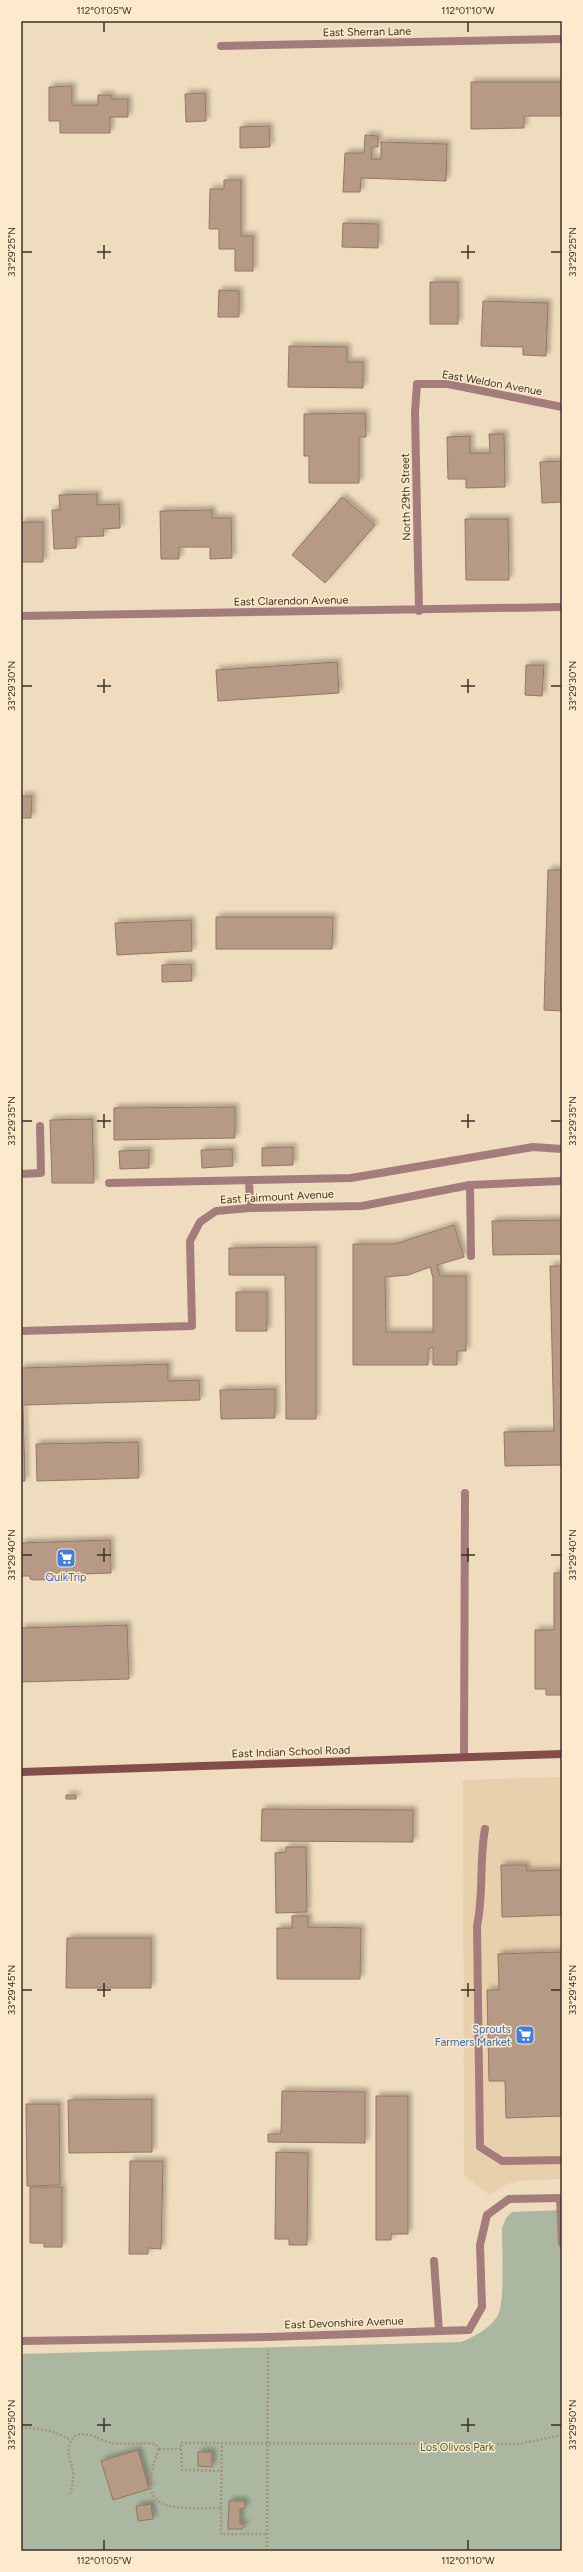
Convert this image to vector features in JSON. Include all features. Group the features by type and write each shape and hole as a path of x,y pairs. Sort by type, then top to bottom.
{"main road":[{"name":"East Indian School Road","path":"21,1772 562,1754"}],"street":[{"name":"East Sherran Lane","path":"221,46 562,39"},
{"name":"East Weldon Avenue","path":"417,384 448,384 562,407"},
{"name":"North 29th Street","path":"417,384 415,412 419,611"},
{"name":"East Clarendon Avenue","path":"21,616 419,611 562,607"},
{"path":"21,1174 41,1174 40,1126"},
{"path":"109,1183 351,1178 533,1147 562,1149"},
{"path":"249,1180 250,1208"},
{"name":"East Fairmount Avenue","path":"21,1331 192,1326 190,1241 200,1222 216,1211 250,1208 362,1206 470,1185 562,1181"},
{"path":"470,1185 471,1256"},
{"path":"464,1757 465,1493"},
{"path":"485,1829 481,1852 482,1903 477,1926 480,2147 502,2161 562,2160"},
{"path":"561,2198 562,2243"},
{"name":"East Devonshire Avenue","path":"21,2341 268,2337 469,2330 482,2307 480,2245 487,2216 509,2200 561,2198"},
{"path":"434,2261 439,2331"}],"path":[{"path":"267,2551 268,2350"},
{"path":"21,2427 52,2431 71,2440"},
{"path":"70,2494 73,2473 67,2459 71,2440 76,2435 89,2434 110,2443 156,2444 159,2449 151,2483 157,2499 163,2506 172,2508 221,2508"},
{"path":"222,2471 182,2470 182,2443 519,2444 562,2435"},
{"path":"222,2443 221,2534 267,2534"},
{"path":"159,2449 182,2449"}],"shaded area":[{"path":"562,1777 562,2179 517,2181 505,2185 489,2195 464,2175 463,1780"}],"green space":[{"name":"Los Olivos Park","path":"562,2210 562,2551 21,2551 21,2354 461,2342 477,2335 491,2324 498,2315 502,2298 502,2228 506,2218 512,2212"}],"building":[{"path":"471,82 562,82 562,116 524,116 524,128 471,129"},
{"path":"72,86 72,105 98,105 98,95 111,95 111,99 128,99 128,117 110,117 110,133 60,133 60,121 49,121 49,87"},
{"path":"205,93 206,121 186,122 185,94"},
{"path":"269,126 270,147 240,148 240,127"},
{"path":"365,135 378,136 378,147 372,147 371,159 381,159 381,142 447,144 446,181 361,178 360,192 343,192 345,153 364,153"},
{"path":"224,180 241,180 241,236 253,236 253,271 235,271 235,249 219,249 219,229 209,229 210,189 224,189"},
{"path":"343,223 378,224 378,248 342,247"},
{"path":"430,282 458,282 458,324 430,324"},
{"path":"219,290 239,291 239,317 218,317"},
{"path":"483,301 548,303 546,356 523,355 523,347 481,346"},
{"path":"289,346 347,347 347,362 363,362 363,388 288,387"},
{"path":"365,413 366,437 359,437 359,483 309,483 309,456 304,456 304,414"},
{"path":"489,434 504,434 505,487 466,488 466,479 448,479 447,437 470,436 470,453 490,453"},
{"path":"562,461 562,502 542,503 540,462"},
{"path":"97,494 97,505 119,504 120,528 103,529 104,536 76,537 76,548 54,549 52,510 60,510 59,495"},
{"path":"342,497 375,525 325,583 292,555"},
{"path":"212,510 212,518 231,518 232,558 210,559 210,547 179,547 179,559 161,559 160,511"},
{"path":"465,519 508,519 509,580 466,580"},
{"path":"21,522 43,522 43,562 21,562"},
{"path":"337,662 339,693 218,701 216,670"},
{"path":"526,665 544,665 542,696 525,695"},
{"path":"21,796 32,796 31,818 21,818"},
{"path":"548,870 562,870 562,1011 544,1010"},
{"path":"216,917 333,917 332,949 216,949"},
{"path":"191,920 192,951 117,955 115,923"},
{"path":"191,964 192,981 162,982 162,965"},
{"path":"235,1107 235,1138 114,1140 114,1108"},
{"path":"92,1119 94,1183 52,1183 50,1120"},
{"path":"293,1147 293,1165 262,1166 262,1148"},
{"path":"232,1149 233,1166 202,1168 201,1150"},
{"path":"149,1150 149,1168 120,1169 119,1151"},
{"path":"562,1220 562,1254 493,1255 492,1221"},
{"path":"454,1225 464,1257 437,1265 440,1276 466,1276 466,1351 457,1351 457,1365 433,1365 433,1347 428,1349 428,1365 353,1365 353,1244 395,1244","holes":["430,1267 433,1278 433,1332 386,1332 385,1277 408,1275"]},
{"path":"316,1247 316,1419 286,1419 285,1275 229,1275 229,1248"},
{"path":"550,1266 562,1266 562,1418 560,1418 562,1465 505,1466 504,1432 554,1431"},
{"path":"236,1292 267,1292 267,1331 236,1331"},
{"path":"168,1364 168,1381 199,1380 200,1400 23,1405 25,1481 21,1481 21,1368"},
{"path":"275,1389 275,1418 221,1419 220,1390"},
{"path":"138,1442 139,1478 37,1481 36,1444"},
{"name":"QuikTrip","path":"110,1540 111,1573 81,1574 82,1577 78,1579 34,1580 30,1579 30,1576 21,1576 21,1543"},
{"path":"554,1573 562,1573 562,1695 546,1695 546,1689 535,1689 535,1630 554,1630"},
{"path":"127,1625 129,1679 21,1682 21,1628"},
{"path":"66,1795 76,1795 76,1799 66,1799"},
{"path":"262,1809 413,1810 413,1842 261,1841"},
{"path":"286,1847 306,1847 307,1912 276,1913 275,1853 286,1852"},
{"path":"501,1865 526,1865 527,1871 562,1870 562,1915 502,1917"},
{"path":"292,1916 308,1916 308,1927 361,1928 360,1979 277,1979 277,1928 292,1928"},
{"path":"67,1938 151,1938 151,1988 66,1988"},
{"name":"Sprouts Farmers Market","path":"562,1952 562,2116 506,2118 505,2081 489,2081 487,1990 499,1990 498,1954"},
{"path":"282,2091 365,2092 365,2143 268,2142 268,2134 281,2134"},
{"path":"376,2096 408,2096 408,2234 391,2234 391,2240 376,2240"},
{"path":"152,2099 152,2152 69,2153 68,2100"},
{"path":"26,2104 59,2104 60,2185 27,2186"},
{"path":"276,2152 308,2153 307,2245 289,2245 289,2239 275,2239"},
{"path":"130,2161 163,2161 161,2249 148,2248 148,2254 129,2254"},
{"path":"30,2187 62,2187 62,2247 44,2247 44,2243 30,2243"},
{"path":"138,2450 149,2489 113,2500 101,2461"},
{"path":"198,2452 212,2452 212,2467 198,2466"},
{"path":"229,2501 243,2501 245,2503 245,2508 240,2509 240,2524 245,2524 242,2529 228,2529"},
{"path":"151,2504 153,2519 138,2521 136,2506"}],"place":[{"name":"QuikTrip","path":"66,1558"},
{"name":"Sprouts Farmers Market","path":"525,2035"}]}
